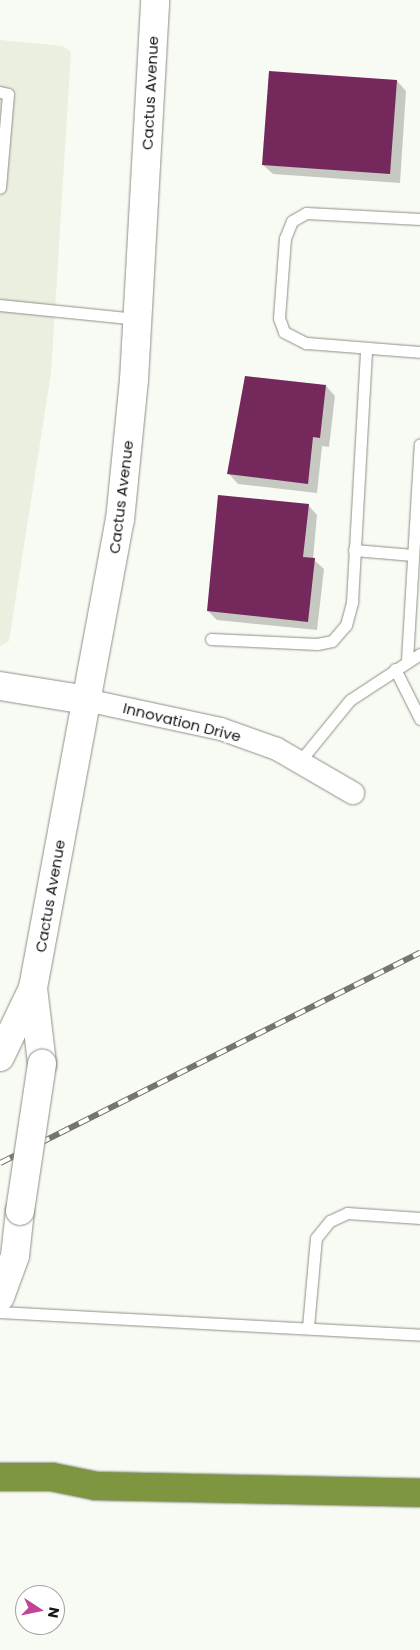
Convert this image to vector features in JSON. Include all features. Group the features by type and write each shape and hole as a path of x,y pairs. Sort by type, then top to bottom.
{"highway":[{"path":"0,1477 52,1477 96,1486 420,1493"}],"main road":[{"name":"Cactus Avenue","path":"0,1058 33,988 120,520 138,319 155,0"},
{"name":"Innovation Drive","path":"0,686 86,700"},
{"name":"Cactus Avenue","path":"0,1297 15,1256 42,1064 33,988"}],"street":[{"name":"Innovation Drive","path":"86,700 220,729 300,761 353,793"}],"lane":[{"path":"0,92 8,94 0,188"},
{"path":"420,218 306,213 292,221 285,238 279,308 284,332 306,343 420,352"},
{"path":"0,305 138,319"},
{"path":"211,640 317,644 332,641 346,625 352,602 366,349"},
{"path":"407,660 420,444"},
{"path":"354,550 414,554"},
{"path":"300,761 350,700 396,670 407,660 420,654"},
{"path":"396,670 420,719"},
{"path":"308,1327 316,1238 330,1221 347,1213 420,1218"},
{"path":"0,1312 308,1327 420,1335"}],"shaded area":[{"path":"0,40 63,46 71,52 51,373 9,641 0,646"}],"building":[{"path":"269,71 397,80 390,174 262,165"},
{"path":"245,376 326,385 320,438 313,437 308,484 227,474"},
{"path":"218,495 309,504 303,557 315,558 308,622 207,611"}],"railway":[{"path":"0,1163 420,953"}]}
